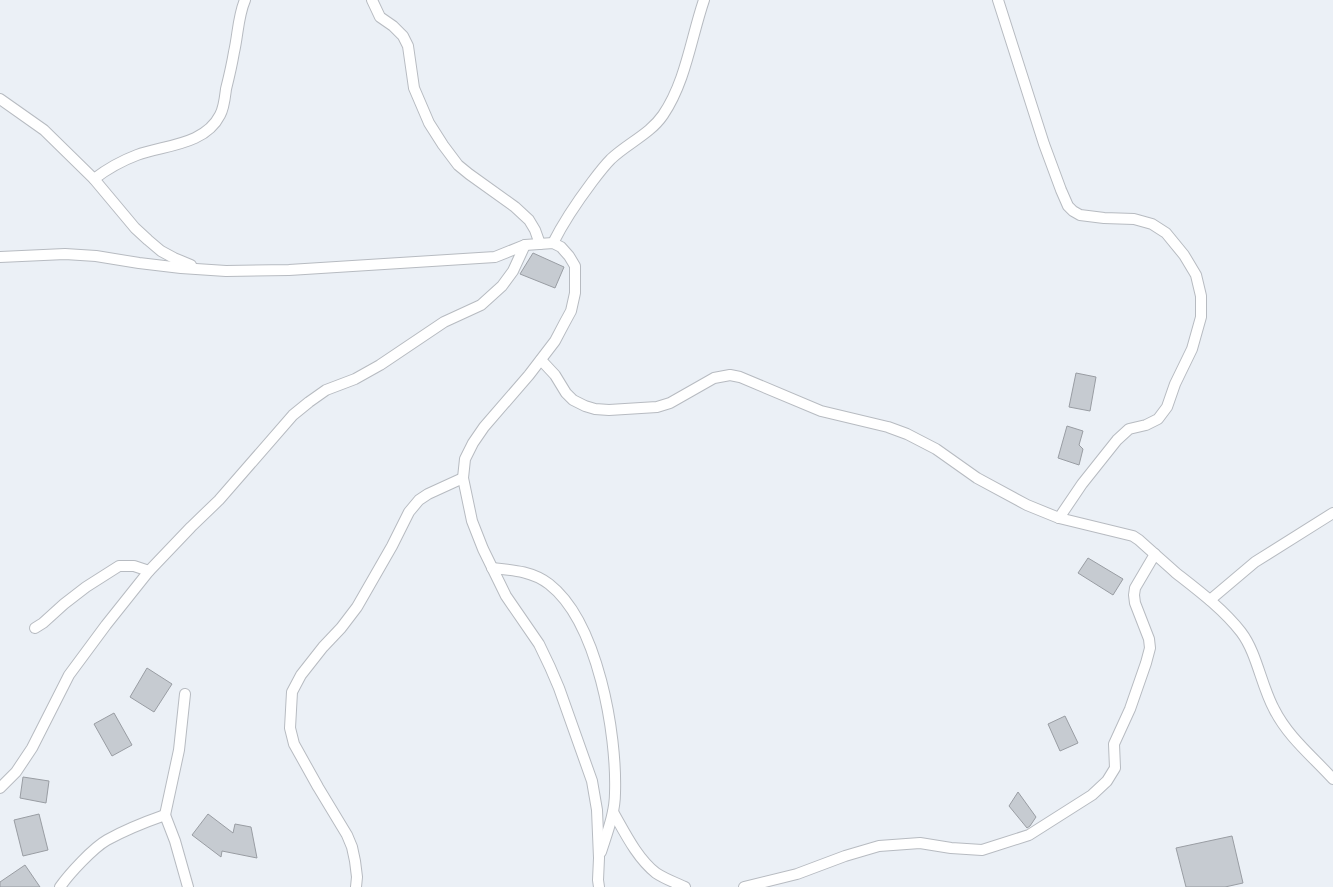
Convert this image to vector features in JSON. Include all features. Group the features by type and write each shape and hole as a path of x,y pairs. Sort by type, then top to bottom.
{"street":[{"path":"94,179 108,169 138,155 204,134 214,123 223,105 241,9 245,0"},
{"path":"372,0 380,16 403,36 408,46 414,88 429,123 443,146 458,165 529,220 540,244"},
{"path":"553,243 562,223 577,201 610,160 649,131 663,116 683,71 704,0"},
{"path":"998,0 1044,144 1068,206 1080,215 1134,219 1152,224 1166,233 1184,255 1196,276 1202,296 1201,317 1192,349 1175,384 1167,407 1158,419 1146,425 1129,429 1117,440 1082,484 1059,518"},
{"path":"0,99 44,130 94,179 136,228 161,251 202,269"},
{"path":"0,256 65,254 226,271 289,270 495,256 525,245 553,243 561,247 575,266 575,293 571,311 555,342 530,375 484,427 473,443 465,459 463,478 472,521 492,568 506,596 539,644 560,688 592,781 597,810 599,887"},
{"path":"0,788 16,772 32,748 69,675 106,625 149,571 219,500 293,415 326,390 355,379 380,365 444,322 481,305 502,286 513,271 525,245"},
{"path":"541,360 555,375 566,393 573,400 595,409 658,407 670,403 714,378 730,375 740,377 821,411 888,427 907,434 936,449 977,478 1028,505 1059,518 1132,536 1210,600 1234,623 1247,641 1274,710 1300,746 1333,779"},
{"path":"356,887 355,861 347,834 294,744 290,728 292,692 301,675 357,607 409,512 419,500 428,494 463,478"},
{"path":"1210,600 1255,562 1333,514"},
{"path":"744,887 796,874 879,846 920,844 982,850 1029,835 1092,795 1107,782 1115,768 1114,744 1130,709 1150,648 1149,639 1135,603 1134,595 1135,588 1155,554"},
{"path":"35,628 86,587 119,566 134,566 149,571"},
{"path":"492,568 516,570 541,578 550,585 567,602 586,638 599,671 612,739 615,794 613,812 599,858"},
{"path":"185,694 179,750 164,815 175,841 188,887"},
{"path":"613,812 642,858 657,873 685,887"},
{"path":"60,887 80,863 105,841 164,815"}],"building":[{"path":"533,253 564,267 555,288 520,274"},
{"path":"1076,373 1096,377 1090,411 1069,407"},
{"path":"1067,426 1083,431 1079,445 1083,449 1079,465 1058,458"},
{"path":"1088,558 1123,579 1113,595 1078,573"},
{"path":"147,668 172,684 154,712 130,697"},
{"path":"114,713 132,745 112,756 94,724"},
{"path":"1065,716 1078,743 1060,751 1048,724"},
{"path":"23,777 49,781 46,803 20,798"},
{"path":"1018,792 1036,817 1027,828 1009,806"},
{"path":"39,814 48,850 23,856 14,820"},
{"path":"208,814 233,833 235,824 251,827 257,858 222,851 221,857 192,835"},
{"path":"1232,836 1243,883 1225,887 1186,887 1176,848"},
{"path":"25,865 40,887 0,887 0,882"}]}
